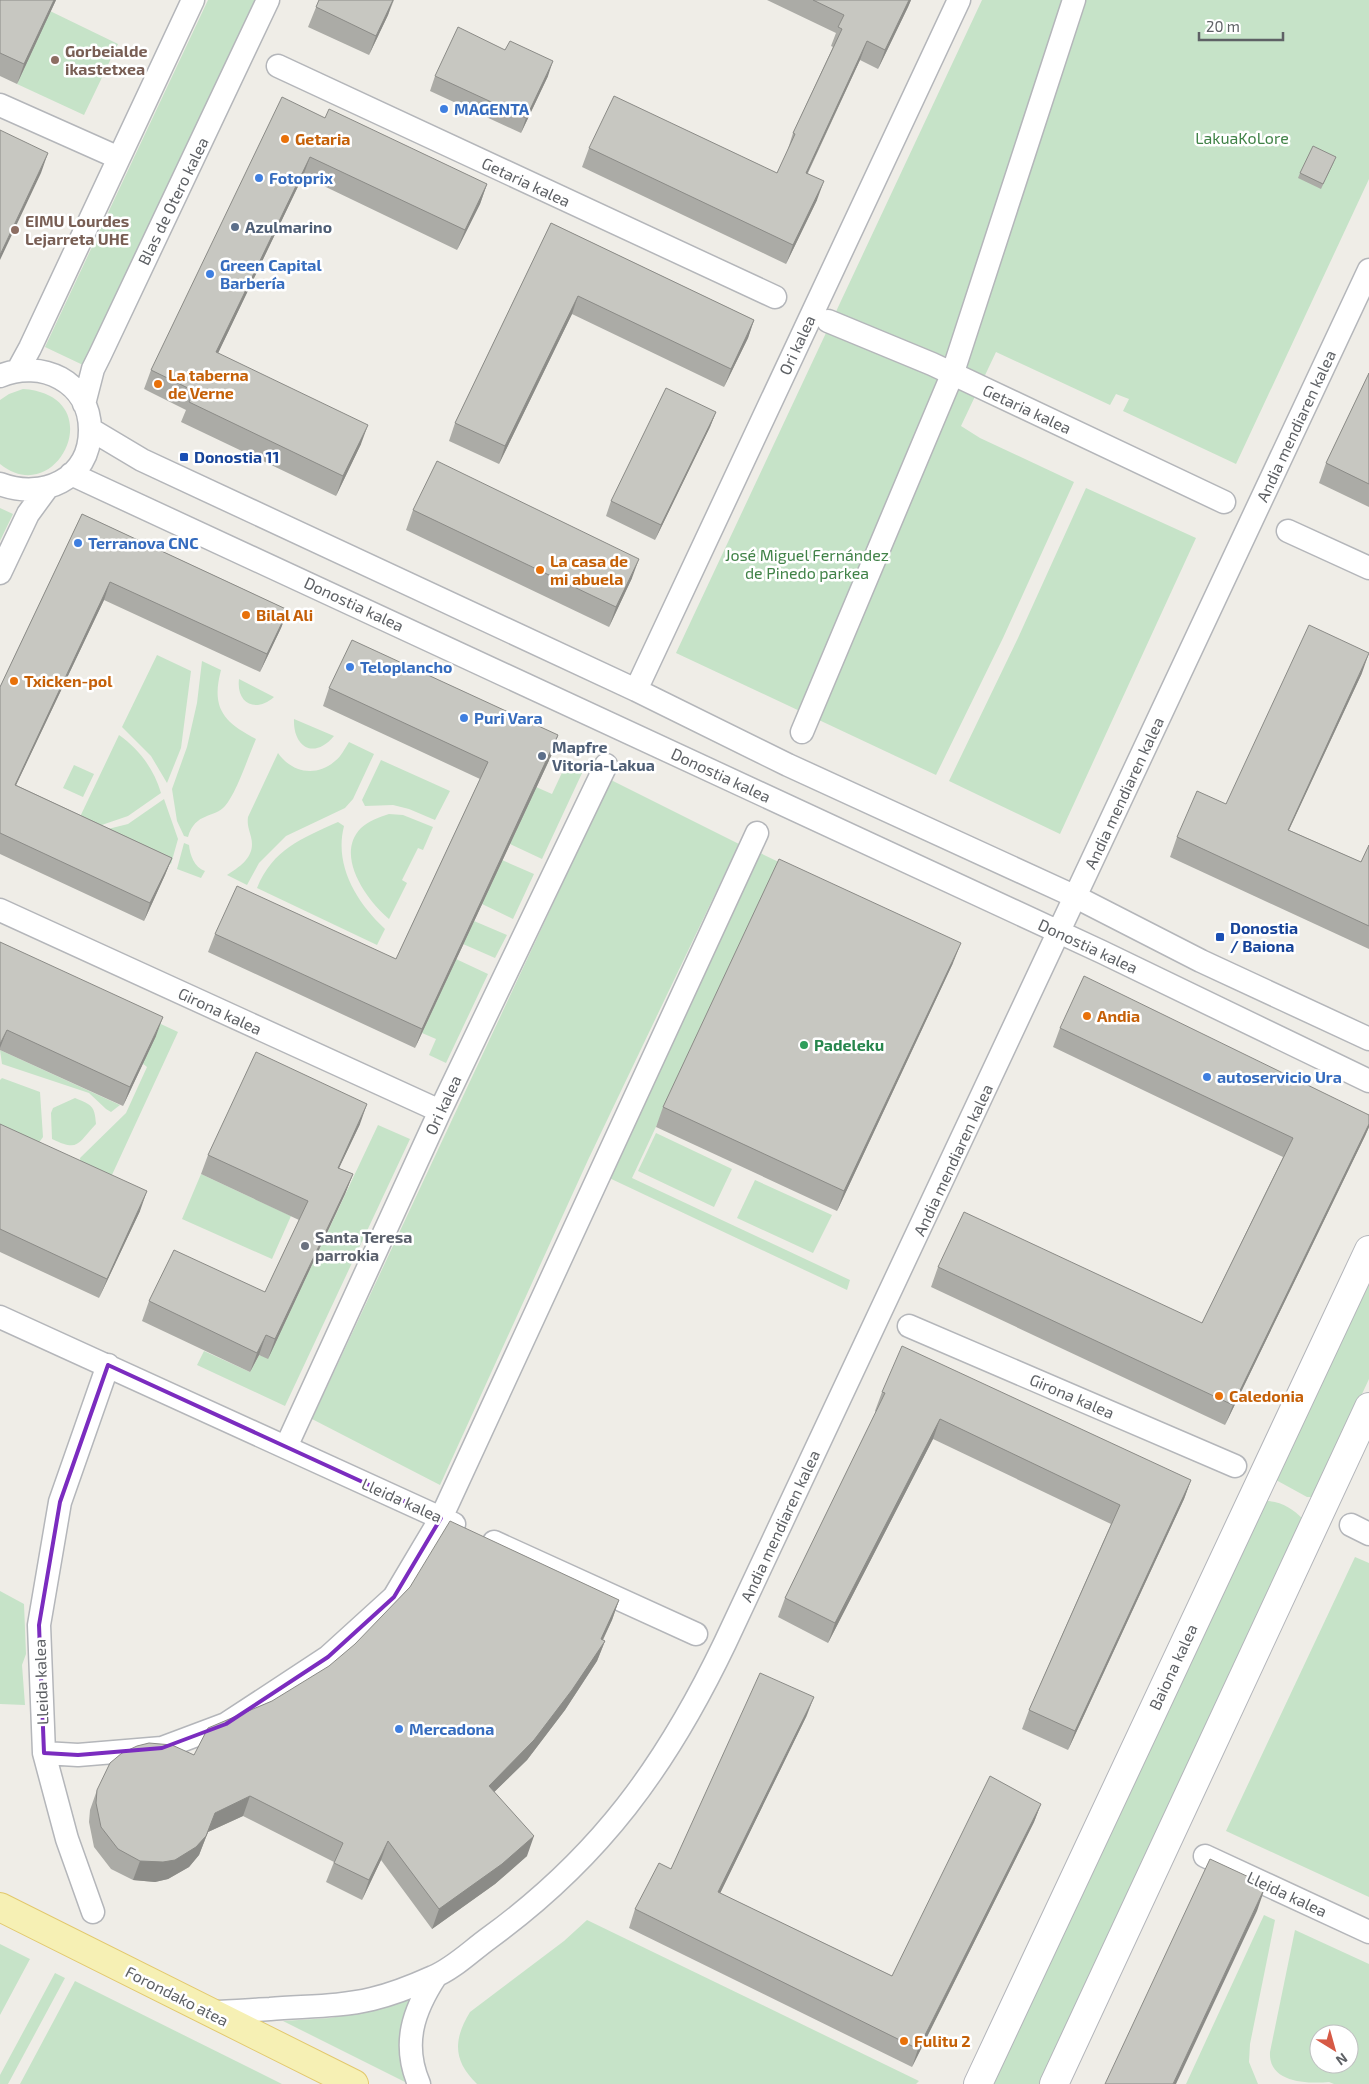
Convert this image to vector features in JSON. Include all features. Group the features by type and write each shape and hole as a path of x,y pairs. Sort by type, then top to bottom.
{"main road":[{"name":"Forondako atea","path":"0,1907 354,2084"}],"street":[{"path":"9,373 30,348 193,0"},
{"name":"Blas de Otero kalea","path":"84,404 93,369 268,0"},
{"name":"Ori kalea","path":"636,690 960,0"},
{"path":"802,732 952,375 1074,0"},
{"name":"Getaria kalea","path":"278,66 775,297"},
{"path":"0,105 119,158"},
{"name":"Andia mendiaren kalea","path":"209,2012 318,2006 371,1999 436,1976 506,1926 554,1886 591,1850 622,1815 673,1743 701,1694 726,1643 1369,270"},
{"name":"Getaria kalea","path":"828,322 932,364 1224,502"},
{"path":"0,484 14,489 31,491 47,488 71,474 82,461 88,446 90,429 84,404 73,388 57,376 38,370 9,373"},
{"path":"90,429 142,460 636,690 797,769 1076,897 1201,961 1369,1039"},
{"name":"Donostia kalea","path":"71,474 1102,952 1369,1081"},
{"path":"0,573 28,514 47,488"},
{"path":"1288,532 1369,568"},
{"name":"Ori kalea","path":"286,1447 440,1111 606,765"},
{"path":"44,1753 78,1755 162,1748 226,1724 328,1657 394,1597 440,1518 757,833"},
{"name":"Girona kalea","path":"0,910 440,1111"},
{"name":"Baiona kalea","path":"978,2084 1369,1250"},
{"name":"Lleida kalea","path":"0,1317 696,1634"},
{"name":"Girona kalea","path":"909,1326 1235,1466"},
{"name":"Lleida kalea","path":"94,1912 67,1839 44,1753 41,1616 60,1502 108,1365"},
{"path":"1054,2084 1369,1407"},
{"name":"Lleida kalea","path":"1205,1856 1369,1932"},
{"name":"Andia mendiaren kalea","path":"419,2084 410,2052 412,2025 419,2002 436,1976"}],"highlighted area":[{"path":"108,1365 441,1518 394,1597 328,1657 226,1724 162,1748 78,1755 44,1753 39,1625 60,1502"}],"green space":[{"path":"208,0 255,0 83,365 45,347"},
{"path":"982,0 1369,0 1369,179 1236,464 1123,411 1129,399 1116,394 1110,405 996,352 961,426 980,438 1074,482 1003,638 936,775 676,653"},
{"path":"50,11 118,44 84,115 17,84"},
{"path":"23,389 50,396 65,410 70,428 67,446 56,463 41,473 21,475 0,464 0,400 9,394"},
{"path":"1086,488 1196,538 1060,834 949,781 1018,638"},
{"path":"0,508 13,514 0,541"},
{"path":"157,655 191,671 181,748 167,783 151,756 122,727"},
{"path":"202,661 221,670 218,694 222,712 235,726 256,739 238,783 225,806 221,810 195,823 188,837 184,836 177,821 172,789 187,747 197,703"},
{"path":"239,679 274,697 261,704 254,705 249,703 241,695"},
{"path":"294,719 334,736 319,747 312,749 306,747 297,737"},
{"path":"119,735 145,760 161,793 128,816 93,828 78,821"},
{"path":"349,742 374,754 353,799 345,808 286,836 259,863 247,885 227,875 242,864 249,855 252,844 248,817 278,753 290,765 297,768 312,771 320,770 335,761"},
{"path":"381,760 450,791 435,820 409,809 393,805 365,806 362,800"},
{"path":"567,762 583,771 542,859 510,844 536,787 552,794"},
{"path":"74,765 94,774 83,797 63,788"},
{"path":"611,780 739,844 588,1160 440,1485 312,1419"},
{"path":"164,799 178,839 171,864 96,832 128,824"},
{"path":"389,814 403,815 433,827 423,850 418,848 402,880 407,883 389,919 380,911 363,889 352,864 351,851 354,839 361,828 367,823"},
{"path":"338,822 344,826 342,855 350,882 365,907 385,929 377,945 257,888 271,864 280,854 300,840"},
{"path":"184,843 189,845 195,864 205,871 201,878 177,869"},
{"path":"756,851 787,866 772,879 632,1178 850,1280 847,1290 605,1176"},
{"path":"502,860 534,874 513,919 482,904"},
{"path":"474,921 507,935 495,958 463,944"},
{"path":"0,949 178,1032 111,1177 82,1175 80,1158 126,1113 147,1067"},
{"path":"456,959 488,974 446,1063 429,1055 436,1039 422,1033"},
{"path":"0,1050 120,1105 111,1112 89,1093 2,1064"},
{"path":"2,1078 40,1092 43,1137 38,1144 0,1125 0,1080"},
{"path":"75,1098 91,1106 95,1113 96,1124 77,1144 68,1145 52,1139 51,1113 53,1108"},
{"path":"378,1125 410,1139 285,1406 197,1365 204,1351 250,1372 259,1355 268,1358"},
{"path":"656,1133 732,1169 714,1207 638,1171"},
{"path":"201,1174 291,1216 272,1259 182,1219"},
{"path":"755,1180 832,1215 813,1253 737,1218"},
{"path":"1369,1280 1369,1379 1314,1497 1307,1497 1276,1480"},
{"path":"1266,1501 1277,1502 1286,1506 1303,1519 1040,2084 992,2084"},
{"path":"1355,1557 1369,1563 1369,1897 1226,1831"},
{"path":"0,1591 24,1604 26,1654 22,1665 25,1705 0,1704"},
{"path":"1264,1915 1275,1920 1250,2044 1249,2062 1258,2084 1186,2084"},
{"path":"587,1920 919,2081 916,2084 477,2084 463,2067 458,2050 458,2041 464,2022 470,2012 564,1941"},
{"path":"1295,1930 1369,1964 1369,2084 1334,2084 1290,2079 1275,2070 1271,2062 1270,2052"},
{"path":"0,1944 30,1959 0,2015"},
{"path":"55,1973 65,1978 8,2084 0,2084 0,2075"},
{"path":"75,1981 282,2084 20,2084"},
{"path":"410,1994 403,2038 405,2082 283,2021 330,2018 367,2011"}],"building":[{"path":"0,0 54,0 24,64 0,53"},
{"path":"319,0 393,0 376,36 316,7"},
{"path":"813,0 909,0 885,50 867,41 806,173 824,181 793,245 589,148 614,96 777,173 795,134 793,133 842,29 838,27 844,15"},
{"path":"458,27 505,50 510,41 553,61 526,118 435,76"},
{"path":"282,97 325,118 329,109 487,184 465,230 310,157 216,352 368,425 343,476 189,402 194,391 151,370"},
{"path":"0,130 48,153 0,255"},
{"path":"1313,146 1336,157 1323,184 1300,173"},
{"path":"551,223 754,320 731,369 578,296 505,446 455,423"},
{"path":"1369,373 1369,484 1326,463"},
{"path":"666,388 716,412 661,525 611,501"},
{"path":"437,461 639,559 616,607 413,510"},
{"path":"82,514 288,610 267,654 110,582 15,785 172,858 150,903 0,833 0,687"},
{"path":"1309,625 1369,653 1288,830 1361,862 1369,845 1369,926 1177,837 1197,791 1226,804"},
{"path":"352,640 558,735 422,1029 215,934 237,886 396,959 488,762 329,688"},
{"name":"Padeleku","path":"779,859 961,943 844,1191 663,1107"},
{"path":"0,942 163,1017 130,1087 7,1030 0,1044"},
{"path":"1084,976 1369,1115 1369,1124 1233,1405 938,1267 964,1212 1202,1323 1293,1138 1060,1028"},
{"name":"Santa Teresa parrokia","path":"256,1052 367,1104 338,1168 353,1174 275,1339 266,1335 257,1353 149,1301 174,1250 265,1292 308,1201 208,1155"},
{"path":"0,1124 147,1191 107,1279 0,1229"},
{"path":"902,1346 1191,1480 1075,1731 1029,1710 1120,1505 940,1419 835,1623 785,1598 885,1393 882,1392"},
{"name":"Mercadona","path":"450,1521 619,1600 601,1639 605,1641 572,1690 534,1740 489,1786 534,1836 502,1864 439,1909 388,1841 369,1880 334,1863 343,1843 250,1796 215,1813 206,1836 196,1847 175,1860 163,1862 140,1861 118,1849 101,1827 96,1803 97,1790 110,1763 122,1753 149,1743 172,1745 194,1755 208,1728 272,1701 329,1666 355,1644 410,1587"},
{"path":"760,1673 814,1697 718,1892 892,1976 990,1776 1041,1804 918,2049 635,1909 659,1863 671,1869"},
{"path":"1210,1859 1266,1885 1173,2084 1105,2084"}],"place":[{"name":"Gorbeialde ikastetxea","path":"55,60"},
{"name":"MAGENTA","path":"444,109"},
{"name":"Getaria","path":"285,139"},
{"name":"Fotoprix","path":"259,178"},
{"name":"Azulmarino","path":"235,227"},
{"name":"EIMU Lourdes Lejarreta UHE","path":"15,230"},
{"name":"Green Capital Barbería","path":"210,274"},
{"name":"La taberna de Verne","path":"158,384"},
{"name":"Donostia 11","path":"184,457"},
{"name":"Terranova CNC","path":"78,543"},
{"name":"La casa de mi abuela","path":"540,570"},
{"name":"Bilal Ali","path":"246,615"},
{"name":"Teloplancho","path":"350,667"},
{"name":"Txicken-pol","path":"14,681"},
{"name":"Puri Vara","path":"464,718"},
{"name":"Mapfre Vitoria-Lakua","path":"542,756"},
{"name":"Donostia / Baiona","path":"1220,937"},
{"name":"Andia","path":"1087,1016"},
{"name":"Padeleku","path":"804,1045"},
{"name":"autoservicio Ura","path":"1207,1077"},
{"name":"Santa Teresa parrokia","path":"305,1246"},
{"name":"Caledonia","path":"1219,1396"},
{"name":"Mercadona","path":"399,1729"},
{"name":"Fulitu 2","path":"904,2041"}],"park label":[{"name":"LakuaKoLore","path":"1242,138"},
{"name":"José Miguel Fernández de Pinedo parkea","path":"807,564"}]}
